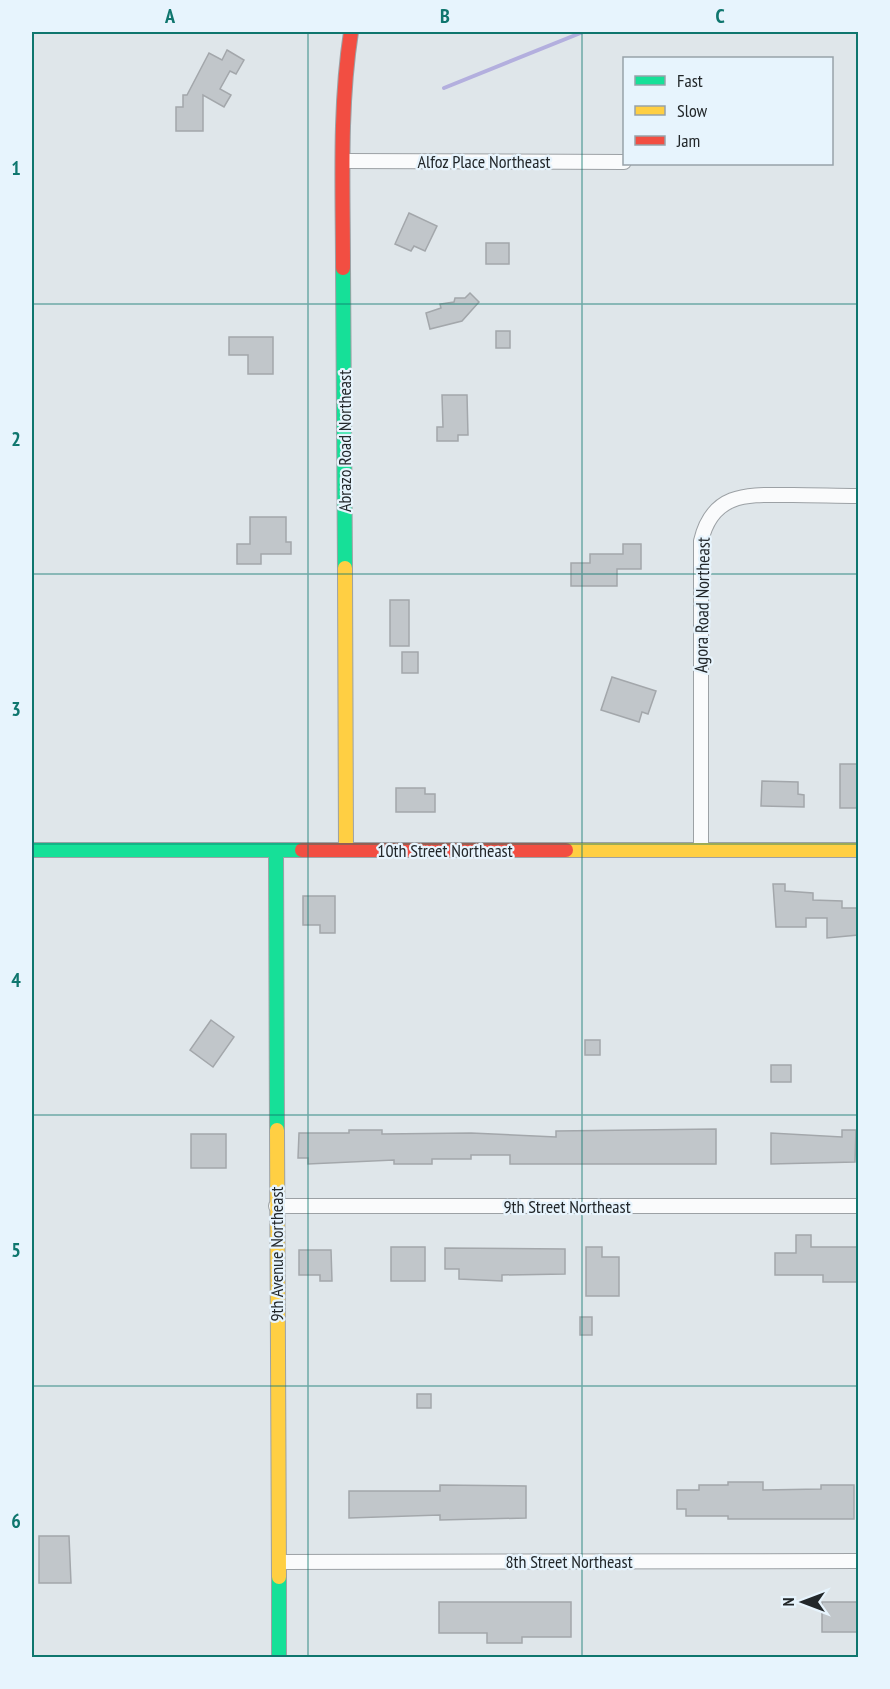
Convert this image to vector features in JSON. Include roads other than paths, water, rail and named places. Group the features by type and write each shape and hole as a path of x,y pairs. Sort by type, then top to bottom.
{"street":[{"name":"Abrazo Road Northeast","path":"346,850 343,161 347,57 351,32"},
{"name":"Alfoz Place Northeast","path":"343,161 623,162"},
{"name":"Agora Road Northeast","path":"701,850 701,541 704,528 709,517 719,507 741,496 858,496"},
{"name":"10th Street Northeast","path":"32,850 858,850"},
{"name":"9th Avenue Northeast","path":"276,850 279,1658"},
{"name":"9th Street Northeast","path":"276,1206 858,1206"},
{"name":"8th Street Northeast","path":"279,1562 858,1561"}],"waterway":[{"path":"444,88 583,32"}]}
